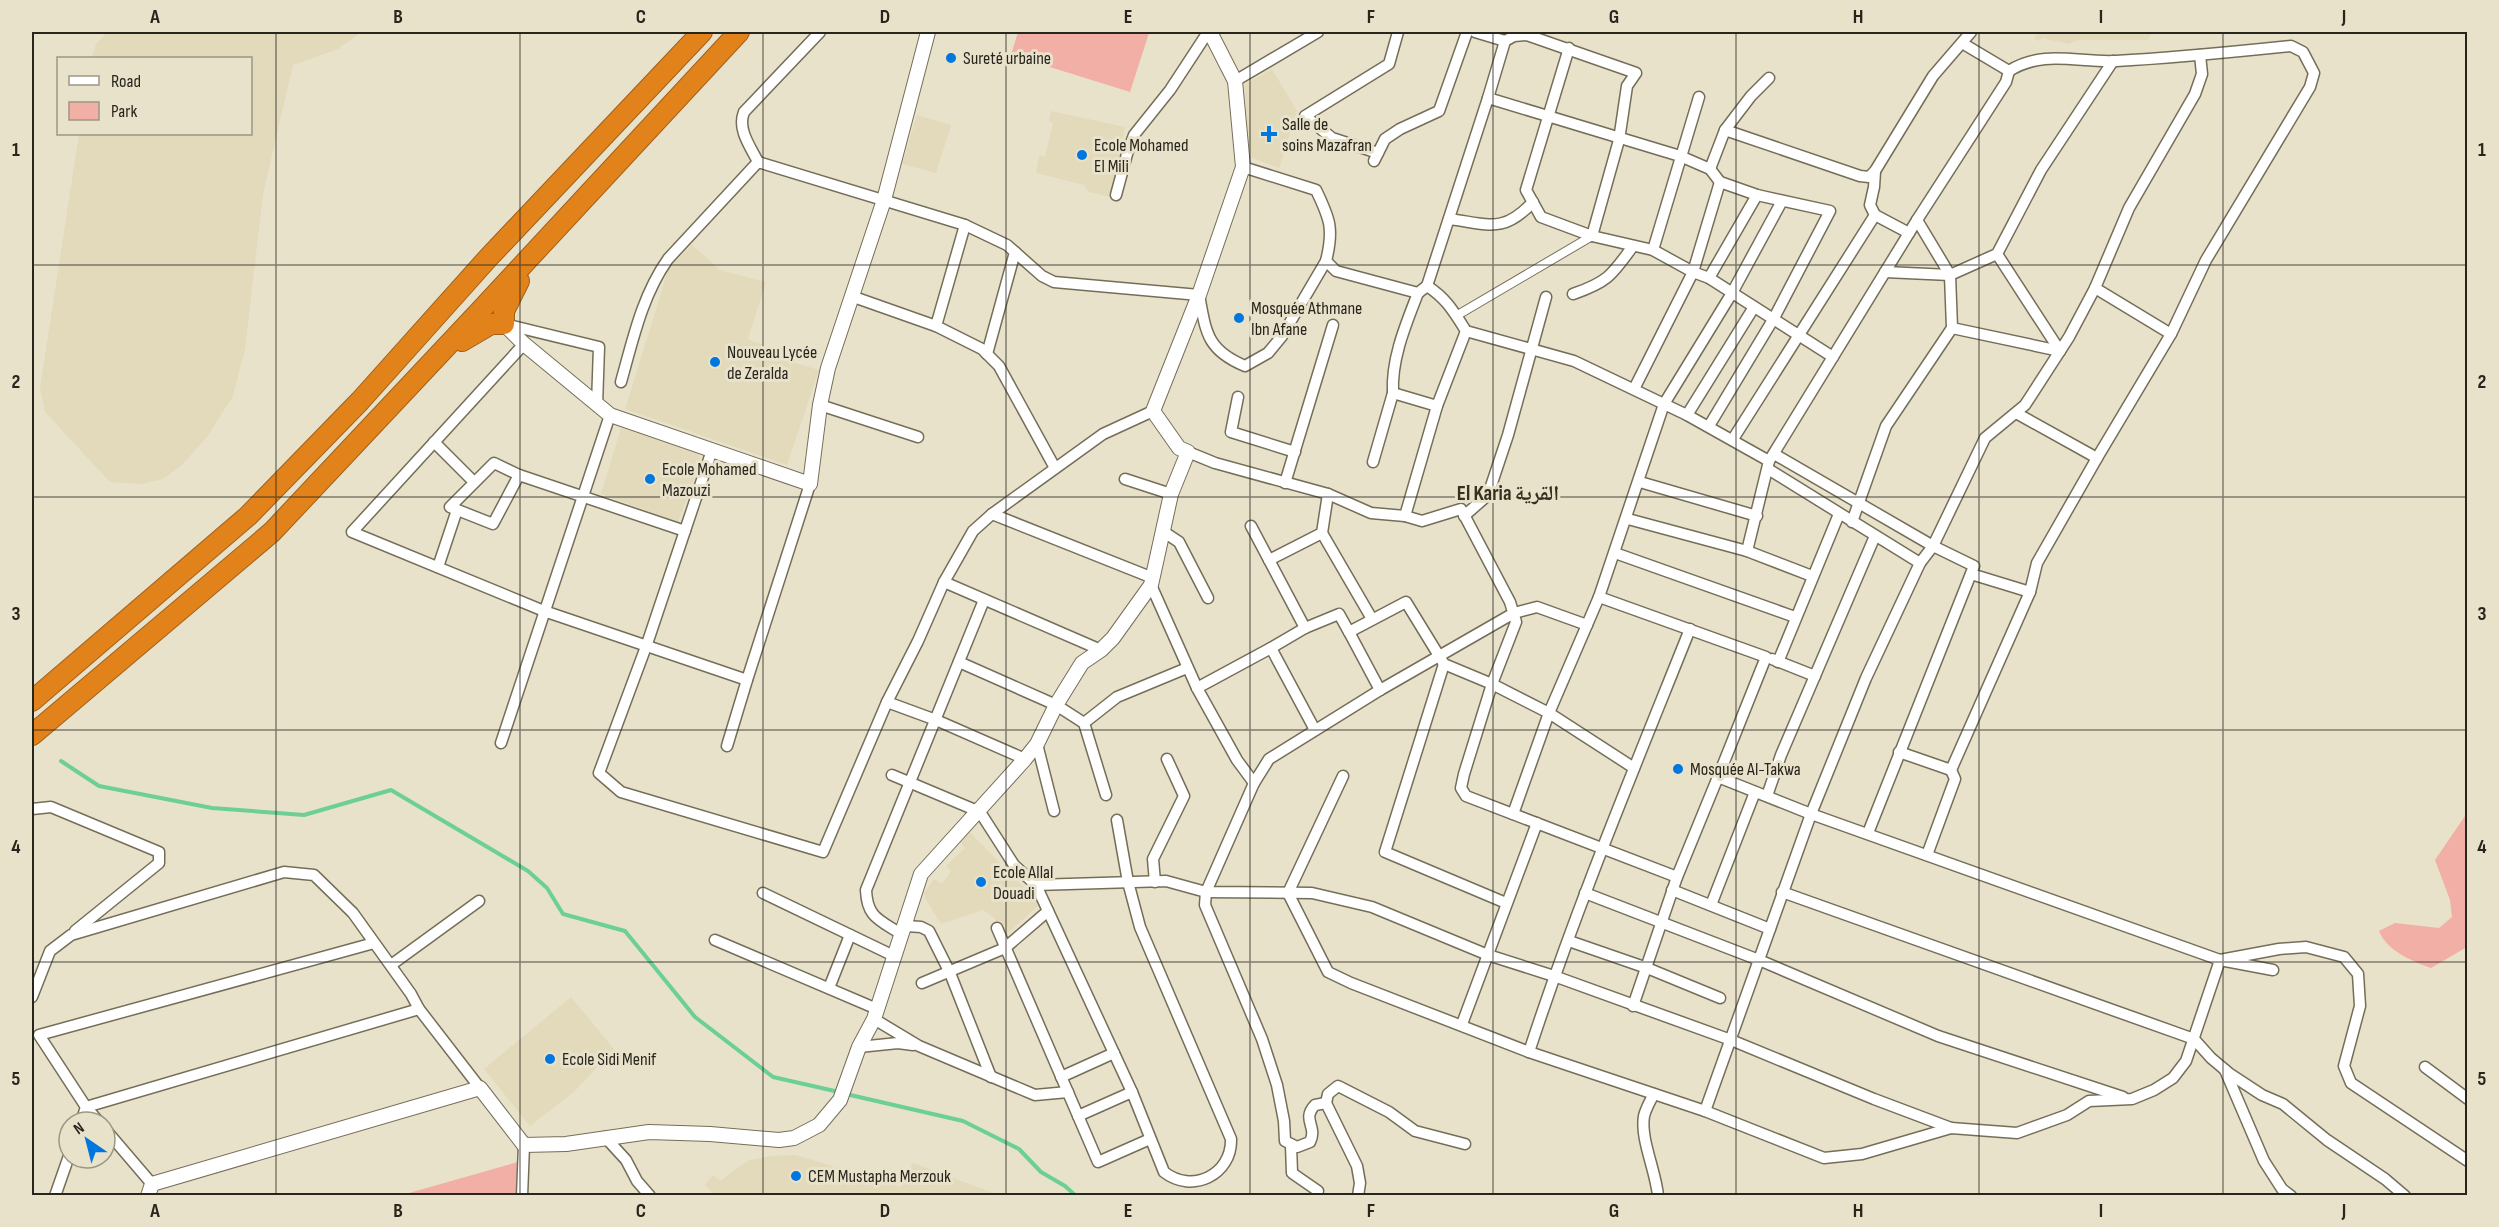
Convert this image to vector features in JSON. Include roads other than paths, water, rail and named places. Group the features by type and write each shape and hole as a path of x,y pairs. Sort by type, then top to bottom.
{"highway":[{"path":"32,701 248,516 360,401 489,257 702,32"},
{"path":"32,735 272,532 739,32"},
{"path":"435,359 490,324 504,324 507,301 542,243"}],"street":[{"path":"820,32 744,112 740,120 758,162 965,225 1006,245 1042,276 1054,282 1198,295"},
{"path":"727,746 810,484 820,405 828,368 884,200 928,32"},
{"path":"712,450 647,644 599,773 621,792 823,852 887,702 918,641 944,582 974,531 992,514 1102,434 1153,411 1198,295 1243,167 1235,81 1209,32 1170,90 1134,135 1116,195"},
{"path":"1235,81 1318,32"},
{"path":"1398,32 1389,64 1305,116 1332,138 1376,157 1385,139 1400,129 1439,111 1467,32"},
{"path":"1475,32 1505,41"},
{"path":"1725,130 1860,176 1869,177 1875,171 1933,76 1971,32"},
{"path":"1373,462 1393,393 1392,376 1404,328 1449,219 1505,41 1514,36 1527,35 1636,73 1627,86 1619,140 1592,236 1456,316"},
{"path":"1962,43 2009,71"},
{"path":"1747,551 1770,461 1917,220 2006,82 2009,71 2024,62 2042,58 2113,61 2291,46 2303,51 2314,73 2310,87 2206,260 2171,334 2037,563 2030,592 1952,770 1955,779 1927,855"},
{"path":"1541,217 1526,190 1569,48"},
{"path":"1705,1111 1811,814 1866,678 1920,563 1985,438 2025,405 2060,351 2095,288 2129,208 2195,93 2202,74 2200,55"},
{"path":"1885,272 1950,276 1997,254 2041,170 2113,61"},
{"path":"1710,170 1725,130 1751,96 1769,78"},
{"path":"1653,250 1698,97"},
{"path":"1488,98 1619,140 1680,156 1710,170 1720,182 1757,195 1830,211 1774,318 1709,426"},
{"path":"621,382 647,295 656,276 668,259 758,162"},
{"path":"1198,295 1205,330 1211,344 1228,359 1245,366 1268,353 1282,336 1326,261 1332,237 1326,211 1316,190 1243,167"},
{"path":"1875,171 1870,205 1875,215 1909,233"},
{"path":"1634,389 1693,272 1720,182"},
{"path":"1709,278 1757,195"},
{"path":"1513,814 1549,713 1599,597 1628,519 1664,404 1732,293 1782,201"},
{"path":"1449,219 1506,224 1520,216 1533,202"},
{"path":"1734,439 1875,215"},
{"path":"1520,216 1541,217 1592,236 1653,250 1709,278 1833,357"},
{"path":"1852,522 1886,426 1952,328 1950,276 1917,220"},
{"path":"936,326 965,225"},
{"path":"1573,294 1595,286 1612,276 1633,246"},
{"path":"987,354 1015,252"},
{"path":"1997,254 2060,351"},
{"path":"1326,261 1336,271 1422,289 1442,296 1466,331 1574,361 1709,426 1770,461 1859,504 1931,545 1974,566 1868,833"},
{"path":"2095,288 2171,334"},
{"path":"851,296 936,326 982,349 999,366 1055,468"},
{"path":"1464,516 1488,495 1508,435 1546,297"},
{"path":"1687,415 1754,307"},
{"path":"504,324 524,344 610,415 810,484"},
{"path":"504,324 599,347 597,405"},
{"path":"1284,483 1333,325"},
{"path":"1952,328 2060,351"},
{"path":"1405,516 1437,406 1466,331"},
{"path":"524,344 352,532 544,611 647,644 747,680"},
{"path":"1393,393 1437,406"},
{"path":"1238,397 1231,432 1295,452"},
{"path":"820,405 918,437"},
{"path":"1153,411 1179,448 1215,463 1328,494 1371,513 1405,516 1422,521 1461,509 1510,602 1516,622 1492,684 1461,788 1466,796 1677,877"},
{"path":"2016,413 2097,458"},
{"path":"501,743 610,415"},
{"path":"434,442 474,482"},
{"path":"524,1145 566,1144 649,1132 779,1140 794,1138 819,1125 840,1100 875,1014 921,874 944,847 980,812 1037,744 1056,705 1082,663 1101,650 1152,582 1171,494 1188,452"},
{"path":"1770,461 1839,514 1920,563"},
{"path":"519,475 493,524 450,507 494,463 519,475 685,531"},
{"path":"1125,479 1171,494"},
{"path":"1640,482 1757,516"},
{"path":"1328,494 1322,533 1372,620"},
{"path":"438,567 457,510"},
{"path":"992,514 1152,582 1197,688 1237,760 1254,783"},
{"path":"1778,662 1795,616 1839,514"},
{"path":"1628,519 1747,551 1812,576"},
{"path":"1251,526 1305,628"},
{"path":"1164,532 1179,542 1208,598"},
{"path":"1269,560 1322,533"},
{"path":"1767,796 1781,755 1875,536"},
{"path":"1615,553 1795,616"},
{"path":"1971,574 2030,592"},
{"path":"944,582 1101,650"},
{"path":"1599,597 1815,676"},
{"path":"984,600 866,890 867,904 873,915 904,930 921,927 930,931 950,973 991,1077"},
{"path":"1349,632 1406,602 1441,661 1549,713 1634,768"},
{"path":"1326,1103 1315,1104 1309,1112 1308,1118 1313,1131 1310,1142 1297,1147 1285,1141 1284,1121 1277,1085 1262,1039 1205,905 1206,892 1254,783 1269,759 1380,690 1441,661 1514,613 1537,607 1587,625"},
{"path":"1197,688 1305,628 1339,614 1380,690"},
{"path":"1529,1052 1554,976 1602,848 1690,629"},
{"path":"1271,648 1315,730"},
{"path":"1633,1006 1672,890 1766,657"},
{"path":"1441,661 1385,852 1506,903"},
{"path":"959,662 1056,705 1084,723 1106,795"},
{"path":"1084,723 1117,697 1187,668"},
{"path":"887,702 936,720 1025,759"},
{"path":"1037,744 1054,811"},
{"path":"1899,752 1952,770"},
{"path":"1155,882 1153,859 1184,796 1167,759"},
{"path":"892,775 980,812 1014,865 1036,885 1132,1092 1164,1172 1174,1180 1187,1183 1200,1180 1220,1170 1228,1161 1231,1139 1140,927 1128,882 1117,820"},
{"path":"1288,893 1343,776"},
{"path":"1718,777 1811,814 2220,960 2272,970"},
{"path":"1711,905 1755,792"},
{"path":"32,809 51,807 159,852 159,863 50,951 32,997"},
{"path":"1462,1024 1537,823"},
{"path":"70,935 284,872 314,875 353,913 411,994 418,1009 524,1145 522,1196"},
{"path":"1036,885 1166,881 1206,892 1312,893 1372,907 1488,955 1554,976 1731,1040 1874,1099 1952,1128 2017,1133 2067,1115 2089,1101 2132,1100 2173,1078 2186,1061 2220,960"},
{"path":"1672,890 1770,929"},
{"path":"1782,892 2194,1039 2224,1069 2262,1095 2283,1104 2327,1140 2378,1174 2405,1196"},
{"path":"763,893 894,956"},
{"path":"1288,893 1328,972 1529,1052 1705,1111 1824,1158 1862,1154 1952,1128"},
{"path":"1586,893 1663,921 1938,1036 2132,1100"},
{"path":"112,922 119,896"},
{"path":"391,965 479,901"},
{"path":"922,983 1005,948 1048,911"},
{"path":"997,928 1098,1162 1150,1139"},
{"path":"829,988 850,935"},
{"path":"714,940 829,988 875,1014 919,1046 991,1077 1035,1095 1068,1092"},
{"path":"1569,941 1647,968 1720,998"},
{"path":"89,1110 35,1036 374,942"},
{"path":"2220,960 2279,949 2306,947 2343,957 2358,974 2360,1006 2344,1066 2351,1083 2468,1161"},
{"path":"86,1107 418,1009"},
{"path":"860,1047 898,1043 919,1046"},
{"path":"1060,1077 1114,1053"},
{"path":"2425,1067 2468,1099"},
{"path":"2224,1069 2264,1161 2282,1189 2291,1196"},
{"path":"1358,1196 1360,1183 1357,1166 1326,1103 1331,1091 1338,1086 1389,1112 1415,1131 1465,1144"},
{"path":"117,1145 150,1190 480,1088"},
{"path":"1078,1116 1132,1092"},
{"path":"1654,1094 1646,1110 1644,1125 1658,1196"},
{"path":"605,1137 626,1160 637,1181 650,1196"},
{"path":"1291,1145 1292,1173 1318,1191"},
{"path":"55,1196 64,1170"}],"waterway":[{"path":"61,761 99,786 212,808 304,815 391,790 528,871 547,888 563,914 625,931 695,1017 773,1077 839,1092"},
{"path":"846,1094 963,1121 1019,1149 1041,1172 1065,1186 1076,1196"}],"place":[{"name":"Sureté urbaine","path":"951,58"},
{"name":"Salle de soins Mazafran","path":"1269,134"},
{"name":"Ecole Mohamed El Mili","path":"1082,155"},
{"name":"Mosquée Athmane Ibn Afane","path":"1239,318"},
{"name":"Nouveau Lycée de Zeralda","path":"715,362"},
{"name":"Ecole Mohamed Mazouzi","path":"650,479"},
{"name":"Mosquée Al-Takwa","path":"1678,769"},
{"name":"Ecole Allal Douadi","path":"981,882"},
{"name":"Ecole Sidi Menif","path":"550,1059"},
{"name":"CEM Mustapha Merzouk","path":"796,1176"}],"district":[{"name":"El Karia القرية","path":"1508,493"}]}
